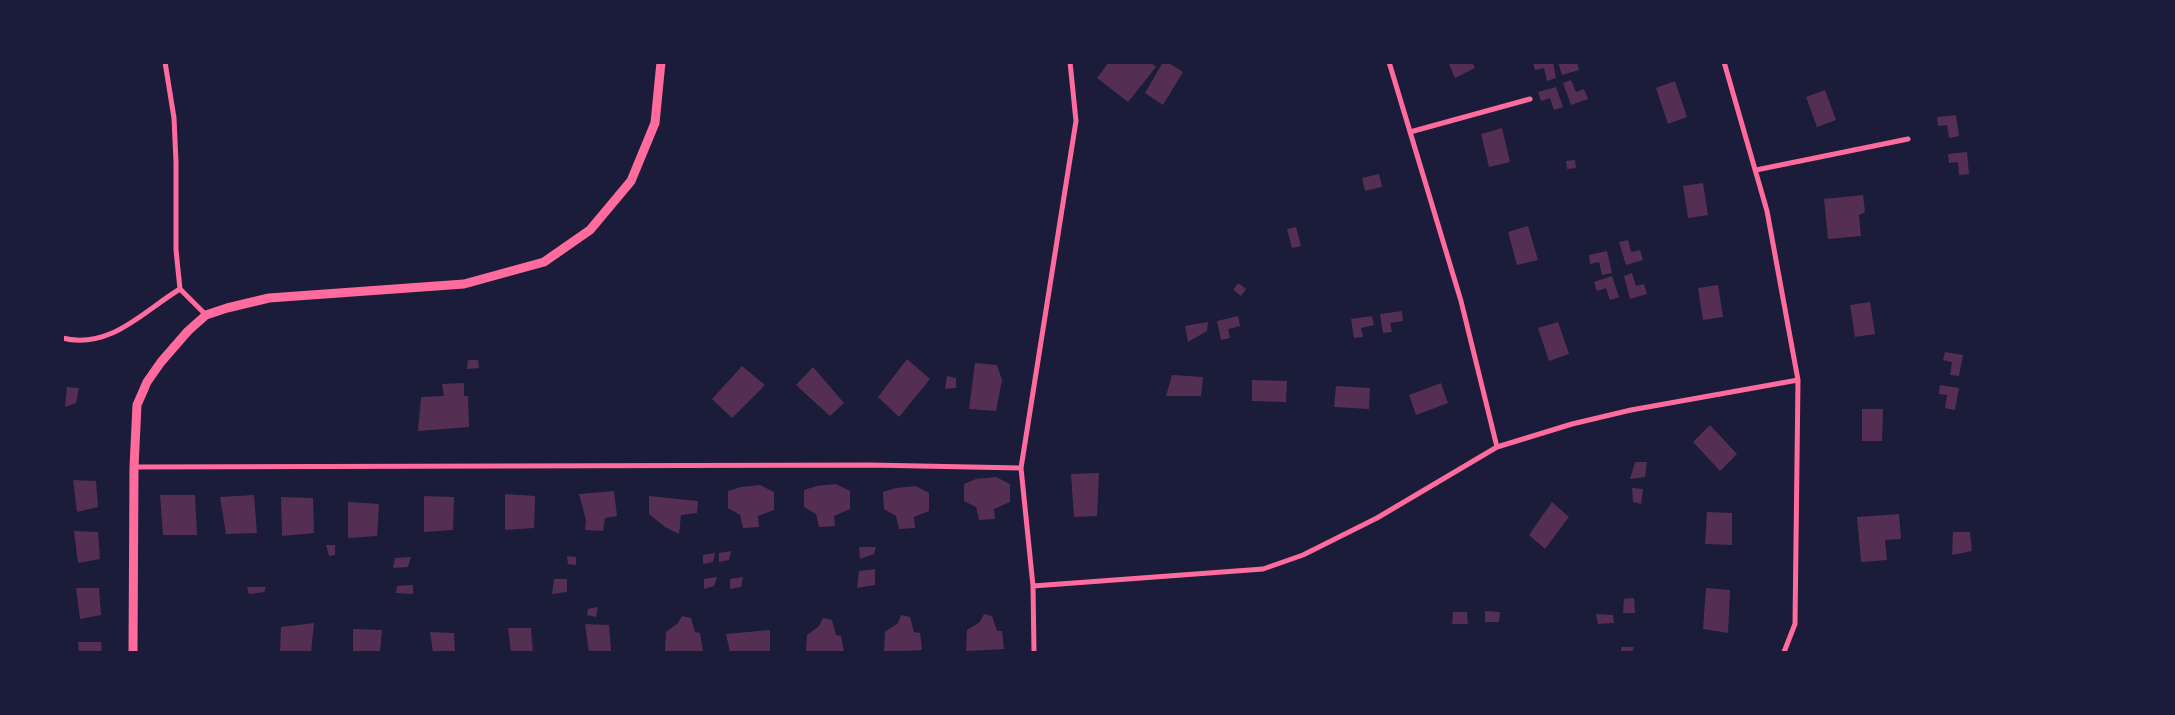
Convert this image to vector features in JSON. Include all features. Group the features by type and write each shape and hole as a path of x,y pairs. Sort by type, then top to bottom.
{"street":[{"path":"165,62 174,118 176,250 180,289 206,316"},
{"path":"133,652 134,467 137,405 147,382 161,362 188,331 206,316 227,308 269,298 464,284 544,262 590,230 631,181 655,123 661,62"},
{"path":"1034,652 1033,586 1021,468 1076,121 1070,62"},
{"path":"1389,62 1461,301 1498,447"},
{"path":"1724,62 1767,210 1798,380 1795,624 1784,652"},
{"path":"1410,132 1530,99"},
{"path":"1756,170 1908,139"},
{"path":"62,338 73,341 97,340 120,330 158,302 180,289"},
{"path":"1033,586 1262,569 1303,556 1376,518 1498,447 1572,424 1631,410 1798,380"},
{"path":"134,467 870,465 1021,468"}],"building":[{"path":"1109,62 1150,62 1156,67 1128,102 1097,78"},
{"path":"1163,62 1167,62 1183,72 1163,105 1145,93"},
{"path":"1448,62 1472,62 1475,68 1455,78"},
{"path":"1533,62 1553,62 1556,78 1547,81 1544,68 1535,70"},
{"path":"1558,62 1577,62 1579,70 1562,75"},
{"path":"1571,80 1576,92 1584,89 1588,99 1571,105 1563,83"},
{"path":"1675,81 1687,117 1668,124 1656,88"},
{"path":"1556,87 1563,107 1554,110 1550,98 1541,101 1538,92"},
{"path":"1825,90 1836,120 1817,127 1806,97"},
{"path":"1956,115 1959,136 1949,138 1947,125 1938,126 1937,117"},
{"path":"1502,128 1510,162 1489,167 1481,134"},
{"path":"1967,152 1969,174 1959,175 1958,162 1949,163 1948,154"},
{"path":"1575,160 1576,168 1567,169 1566,161"},
{"path":"1379,174 1382,187 1365,191 1362,178"},
{"path":"1703,183 1708,215 1688,218 1683,186"},
{"path":"1863,195 1865,212 1859,215 1861,236 1828,239 1824,199"},
{"path":"1528,226 1538,260 1517,265 1508,232"},
{"path":"1296,227 1301,246 1292,248 1287,229"},
{"path":"1628,240 1631,252 1640,250 1643,260 1626,265 1619,242"},
{"path":"1607,251 1612,273 1602,275 1599,262 1590,264 1589,255"},
{"path":"1632,273 1636,286 1644,284 1647,294 1630,299 1624,276"},
{"path":"1612,276 1619,297 1610,300 1606,288 1597,291 1594,282"},
{"path":"1238,283 1246,289 1241,296 1233,290"},
{"path":"1718,285 1723,317 1703,320 1698,288"},
{"path":"1870,302 1875,334 1855,337 1850,305"},
{"path":"1402,311 1403,321 1390,323 1392,332 1383,333 1380,314"},
{"path":"1238,316 1240,326 1228,329 1230,338 1221,340 1217,321"},
{"path":"1372,316 1374,325 1361,328 1363,337 1354,338 1351,319"},
{"path":"1208,322 1207,331 1188,342 1185,326"},
{"path":"1558,322 1569,354 1549,361 1538,328"},
{"path":"1945,352 1963,355 1959,376 1950,375 1952,362 1943,360"},
{"path":"907,359 930,379 899,417 878,397"},
{"path":"468,360 478,360 479,368 467,369"},
{"path":"975,363 997,365 1002,380 996,411 969,409"},
{"path":"742,366 765,385 732,418 712,399"},
{"path":"813,367 844,403 830,416 796,385"},
{"path":"1172,375 1203,377 1201,396 1166,396"},
{"path":"947,376 956,378 956,388 945,389"},
{"path":"1252,380 1287,381 1286,402 1252,401"},
{"path":"464,383 464,396 468,396 469,427 418,431 421,397 444,396 442,384"},
{"path":"1441,383 1448,403 1416,415 1409,395"},
{"path":"1940,385 1959,388 1955,410 1945,408 1947,395 1939,394"},
{"path":"1336,386 1370,388 1369,409 1334,407"},
{"path":"67,387 79,388 76,403 65,407"},
{"path":"1862,409 1883,409 1882,441 1862,441"},
{"path":"1710,425 1737,454 1720,471 1693,442"},
{"path":"1635,462 1647,462 1645,477 1630,479"},
{"path":"1099,473 1097,516 1074,517 1071,474"},
{"path":"996,477 1010,484 1010,502 994,509 995,519 979,520 976,507 964,501 964,484 976,479"},
{"path":"73,480 96,481 98,507 77,512"},
{"path":"836,484 850,491 850,509 834,516 835,526 819,527 816,514 804,507 804,490 817,486"},
{"path":"760,485 774,492 774,510 758,516 759,527 743,528 740,515 728,508 728,491 741,487"},
{"path":"916,486 929,493 929,511 914,517 915,528 899,529 896,516 884,509 883,492 896,488"},
{"path":"1632,488 1643,489 1641,504 1633,502"},
{"path":"614,491 617,516 605,518 603,531 585,530 586,520 579,494"},
{"path":"505,494 535,496 534,528 505,530"},
{"path":"160,495 195,495 197,535 163,535"},
{"path":"254,495 257,533 226,534 220,497"},
{"path":"424,496 454,497 453,530 424,532"},
{"path":"649,496 698,501 697,513 681,515 679,534 665,527 649,514"},
{"path":"281,497 313,498 314,533 282,536"},
{"path":"348,502 379,504 377,536 348,538"},
{"path":"1552,502 1569,517 1545,549 1529,535"},
{"path":"1707,512 1732,513 1732,545 1705,544"},
{"path":"1899,514 1901,539 1885,540 1887,560 1861,562 1857,517"},
{"path":"74,531 98,532 100,559 78,563"},
{"path":"1953,532 1970,532 1972,551 1952,555"},
{"path":"326,545 335,545 335,555 329,556"},
{"path":"859,547 876,547 874,554 860,559"},
{"path":"731,551 729,560 719,562 719,553"},
{"path":"715,553 713,562 703,564 703,555"},
{"path":"567,556 576,557 576,565 568,564"},
{"path":"411,557 408,567 393,568 395,558"},
{"path":"875,569 875,585 857,588 859,571"},
{"path":"717,577 714,586 704,589 704,579"},
{"path":"743,577 741,587 730,589 730,579"},
{"path":"554,579 567,579 567,592 552,594"},
{"path":"413,585 413,594 396,593 397,586"},
{"path":"247,587 266,587 264,592 249,594"},
{"path":"76,588 99,588 101,615 80,619"},
{"path":"1706,588 1730,590 1728,633 1703,629"},
{"path":"1634,598 1635,613 1623,613 1624,599"},
{"path":"598,607 596,617 587,615 588,609"},
{"path":"1485,611 1500,612 1499,622 1485,622"},
{"path":"1453,612 1467,612 1468,624 1452,624"},
{"path":"984,614 992,616 997,631 1002,631 1004,649 966,651 967,630 980,622"},
{"path":"1596,614 1613,615 1614,623 1598,624"},
{"path":"901,615 910,617 914,632 920,633 922,650 884,652 885,632 898,623"},
{"path":"682,616 691,618 695,632 700,633 703,651 665,652 666,632 678,623"},
{"path":"823,618 832,620 836,635 841,636 844,652 806,652 807,635 819,626"},
{"path":"314,623 311,652 280,652 281,627"},
{"path":"585,624 609,625 611,651 589,652"},
{"path":"508,628 531,628 533,652 511,652"},
{"path":"353,629 382,630 380,652 353,652"},
{"path":"770,630 770,652 730,652 726,634"},
{"path":"430,632 454,633 455,652 433,652"},
{"path":"78,642 101,642 102,652 79,652"},
{"path":"1621,647 1634,647 1632,652 1621,652"}]}
